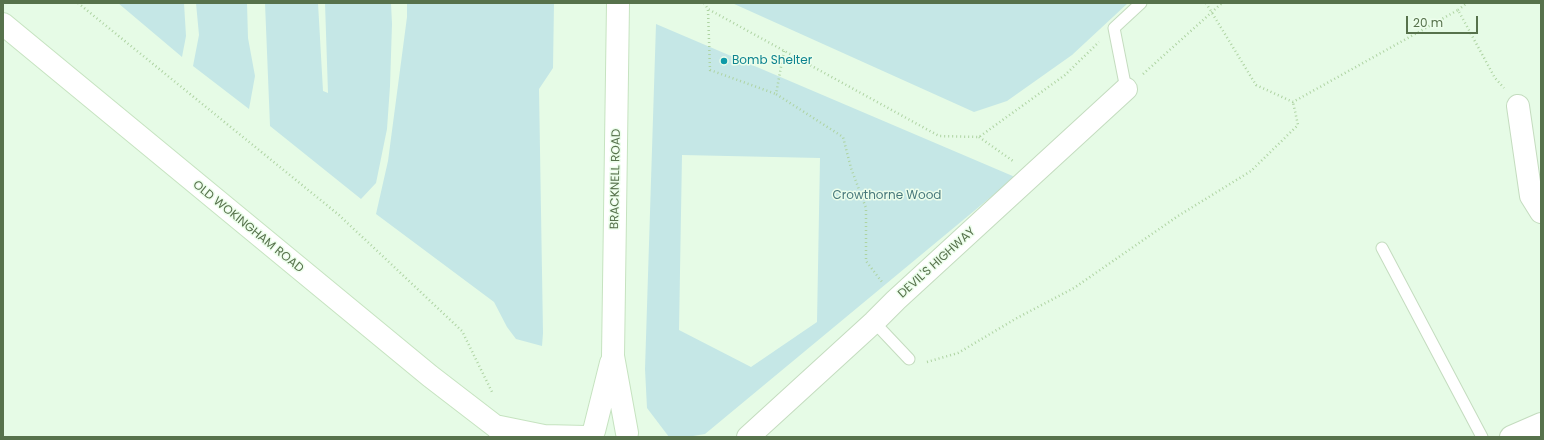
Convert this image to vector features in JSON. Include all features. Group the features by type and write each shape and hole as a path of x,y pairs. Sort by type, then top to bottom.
{"street":[{"name":"BRACKNELL ROAD","path":"618,3 613,356 630,435"},
{"name":"OLD WOKINGHAM ROAD","path":"3,24 430,376 501,431 544,436 589,435 605,428 616,429 630,435"},
{"name":"DEVIL'S HIGHWAY","path":"748,437 1126,89"},
{"path":"1518,106 1532,196 1541,212"},
{"name":"BRACKNELL ROAD","path":"589,435 613,356"},
{"path":"1510,437 1541,424"}],"lane":[{"path":"1126,89 1114,28 1141,3"},
{"path":"1382,248 1482,437"},
{"path":"874,322 909,359"}],"path":[{"path":"78,3 339,215 462,332 496,399"},
{"path":"704,3 708,9 939,136 979,137 1033,175"},
{"path":"1206,3 1256,85 1293,102"},
{"path":"1126,89 1222,3"},
{"path":"1293,102 1458,10 1467,3"},
{"path":"708,9 710,70 776,94 843,137 851,168 866,208 866,261 896,300"},
{"path":"1458,10 1495,78 1518,106"},
{"path":"979,137 1066,75 1114,28"},
{"path":"776,94 784,51"},
{"path":"909,359 928,362 958,353 1016,318 1074,288 1178,216 1251,171 1298,124 1293,102"}],"green space":[{"path":"118,3 184,3 186,36 182,57"},
{"path":"196,3 247,3 248,38 255,76 249,109 193,66 199,35"},
{"path":"265,3 318,3 323,91 328,93 325,3 391,3 392,24 387,129 376,183 361,199 270,126"},
{"path":"407,3 554,3 553,68 539,89 542,346 516,339 507,327 494,302 376,214 388,161 407,17"},
{"path":"732,3 1128,3 1072,55 1007,101 974,112"},
{"name":"Crowthorne Wood","path":"656,24 1015,177 705,434 687,437 669,437 647,408 645,369","holes":["682,155 820,158 817,322 751,367 679,330"]}],"place":[{"name":"Bomb Shelter","path":"724,61"}]}
